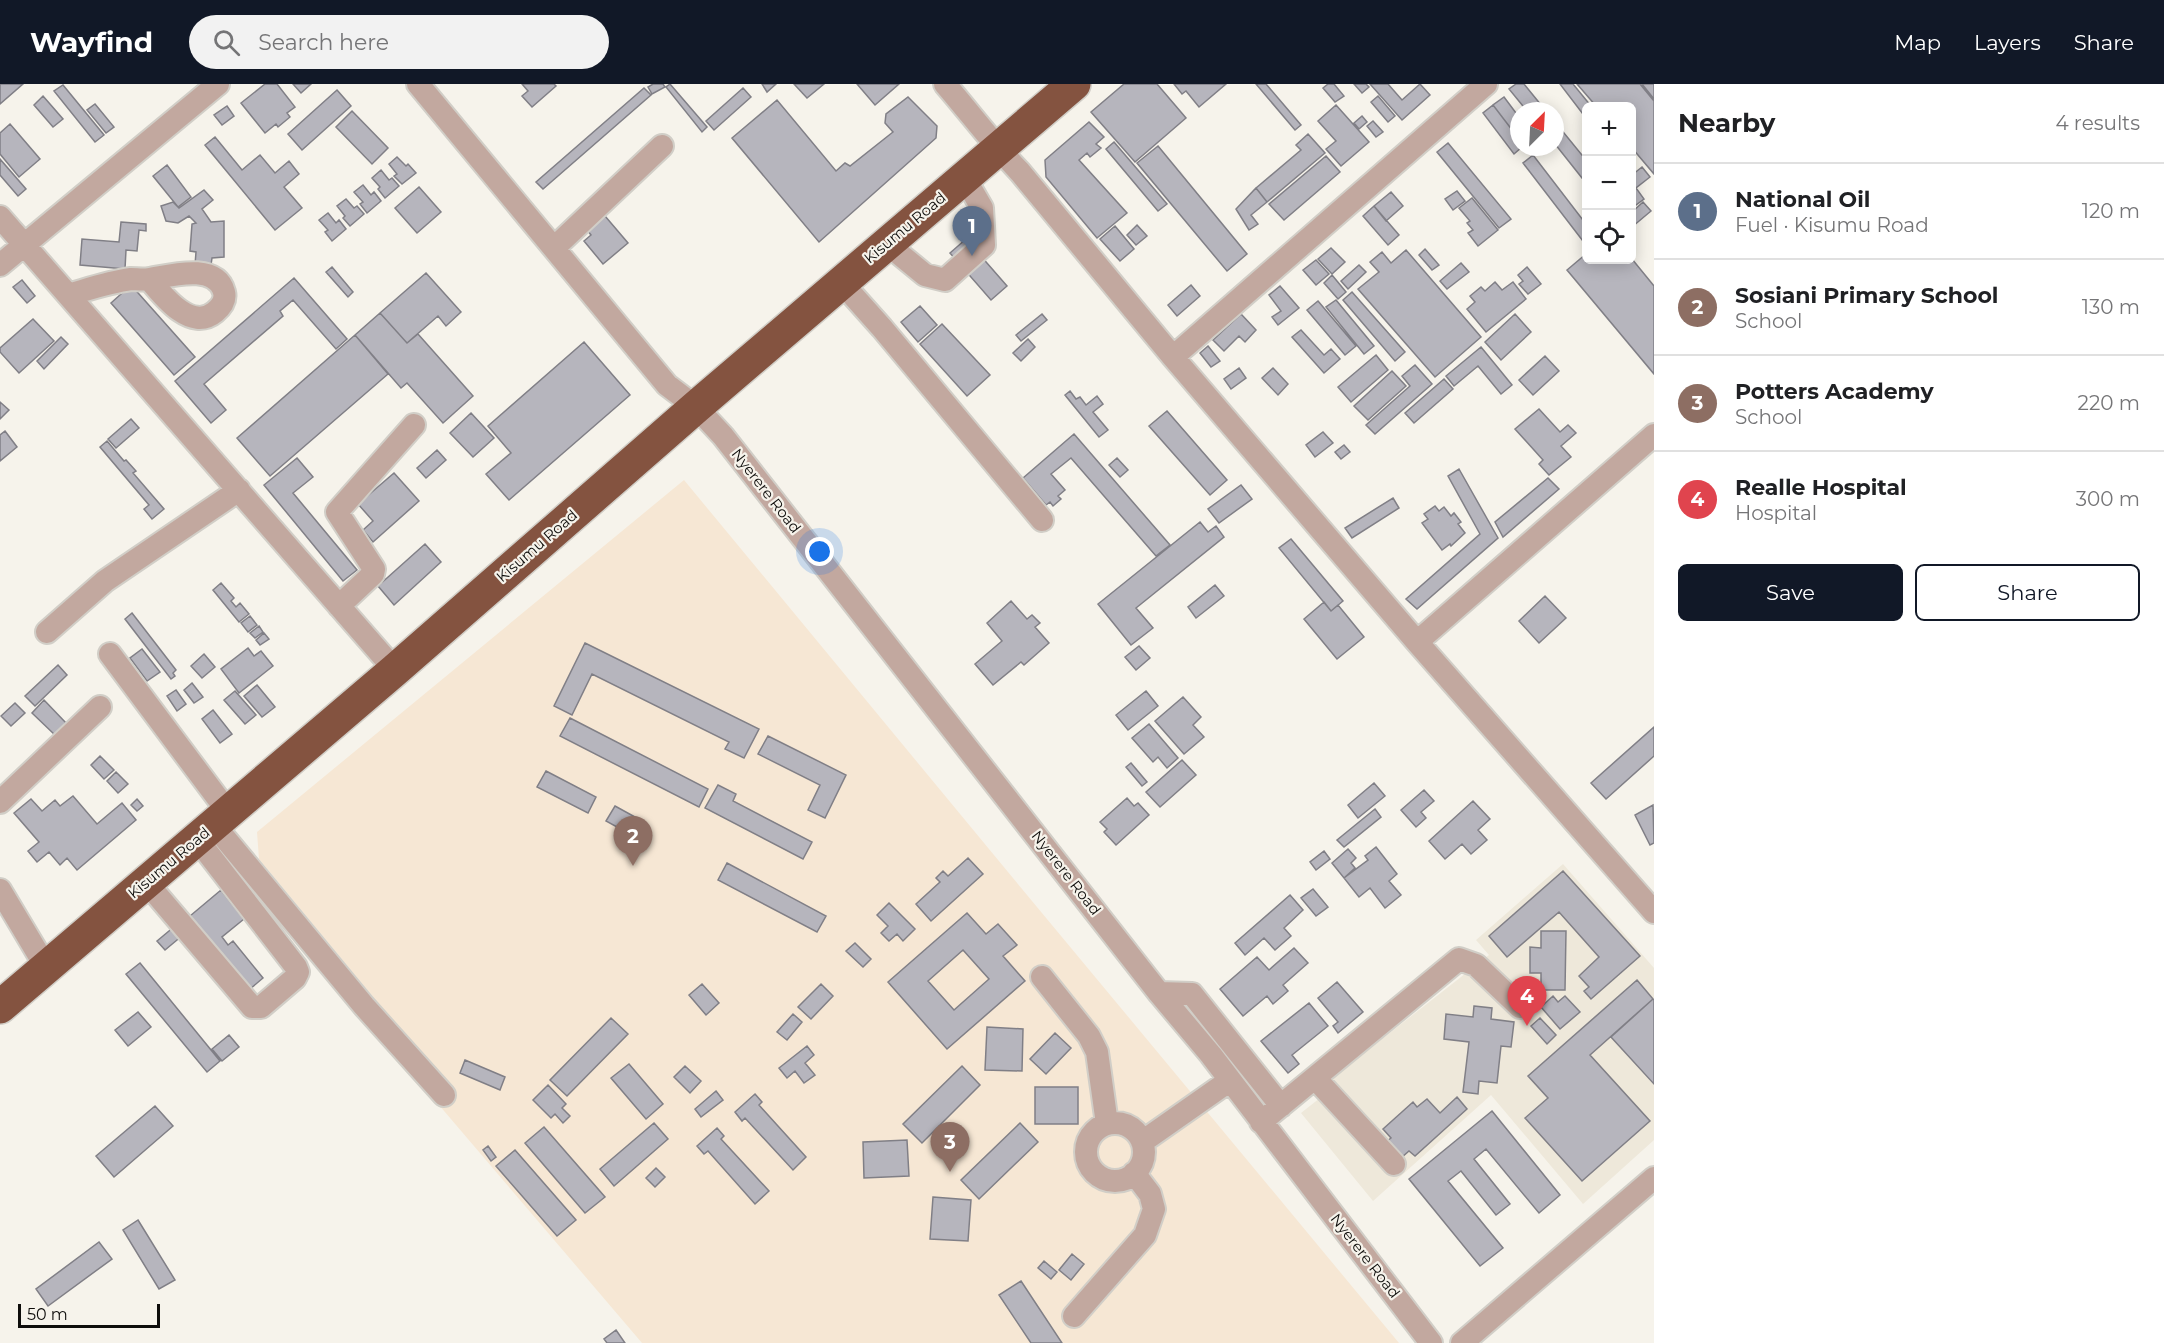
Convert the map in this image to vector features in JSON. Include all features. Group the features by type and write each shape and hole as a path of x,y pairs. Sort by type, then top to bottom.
{"highway":[{"name":"Kisumu Road","path":"4,996 46,967 395,670 886,243 1074,84"}],"street":[{"path":"0,265 218,84"},
{"name":"Nyerere Road","path":"418,84 667,385 696,407 723,436 1159,993 1211,1055 1431,1343"},
{"path":"945,84 1173,357 1417,642 1654,912"},
{"path":"1173,357 1486,84"},
{"path":"554,248 662,146"},
{"path":"886,243 925,275 945,280 984,245 982,208 964,177"},
{"path":"0,217 395,670"},
{"path":"68,295 133,279 149,279"},
{"path":"841,282 875,319 1042,520"},
{"path":"339,606 373,574 374,569 337,512 414,425"},
{"path":"1417,642 1654,435"},
{"path":"47,632 105,581 239,490"},
{"path":"110,654 296,967 298,972 295,978 261,1007 252,1007 146,882"},
{"path":"0,802 100,707"},
{"path":"213,825 364,1005 444,1095"},
{"path":"0,890 46,967"},
{"path":"1261,1122 1459,958 1476,965 1520,1007"},
{"path":"1042,977 1089,1036 1097,1052 1107,1124"},
{"path":"1159,993 1191,994 1281,1106"},
{"path":"1211,1055 1229,1041"},
{"path":"1316,1078 1394,1164"},
{"path":"1142,1142 1229,1081"},
{"path":"1107,1124 1124,1124 1138,1134 1142,1142 1143,1159 1134,1173 1127,1178 1110,1180 1095,1172 1090,1166 1086,1149 1088,1140 1093,1133 1107,1124"},
{"path":"1074,1316 1145,1236 1154,1209 1150,1194 1134,1173"},
{"path":"1462,1343 1654,1178"}],"shaded area":[{"path":"684,480 1399,1343 642,1343 427,1091 441,1079 259,859 257,832"},
{"path":"1563,864 1654,968 1654,1140 1583,1204 1491,1095 1373,1201 1301,1113 1330,1090 1326,1083 1489,955 1476,940"}],"building":[{"path":"0,84 23,84 0,104"},
{"path":"265,84 277,84 295,107 287,113 290,117 278,127 276,124 265,133 241,103"},
{"path":"293,84 311,84 301,93"},
{"path":"522,84 554,84 556,86 532,107 522,96 528,91"},
{"path":"653,84 663,84 665,87 652,94 648,87"},
{"path":"670,84 707,127 702,132 666,87"},
{"path":"762,84 776,84 767,92"},
{"path":"794,84 824,84 807,98"},
{"path":"857,84 899,84 875,105"},
{"path":"1124,84 1157,84 1186,118 1135,162 1091,112"},
{"path":"1174,84 1226,84 1199,107 1186,91 1182,94"},
{"path":"1256,84 1266,84 1301,125 1295,130"},
{"path":"1328,84 1334,84 1344,96 1335,102 1323,88"},
{"path":"1354,84 1366,84 1369,87 1362,93"},
{"path":"1370,84 1388,84 1402,100 1420,84 1430,95 1402,120"},
{"path":"1516,84 1524,84 1539,102 1520,102 1509,89"},
{"path":"1560,84 1573,84 1588,102 1582,102 1582,113"},
{"path":"1577,84 1640,84 1654,101 1654,174 1636,153 1636,102 1593,102"},
{"path":"1642,84 1654,84 1654,99"},
{"path":"63,85 104,135 95,142 54,91"},
{"path":"644,88 651,95 543,189 536,182"},
{"path":"743,88 751,97 714,130 706,121"},
{"path":"337,90 351,106 302,150 288,134"},
{"path":"43,96 63,119 53,127 34,105"},
{"path":"1378,96 1395,116 1388,122 1371,102"},
{"path":"908,97 937,126 936,138 819,242 732,138 777,100 836,171 845,163 850,166 893,132 885,123 886,114"},
{"path":"1504,97 1510,105 1510,127 1493,105"},
{"path":"95,104 114,127 106,133 87,110"},
{"path":"1336,105 1369,142 1341,166 1326,149 1336,141 1318,121"},
{"path":"1493,105 1510,127 1510,149 1483,113"},
{"path":"227,106 234,116 222,125 214,115"},
{"path":"352,111 388,148 372,164 336,127"},
{"path":"1362,116 1367,122 1359,129 1354,123"},
{"path":"1373,121 1383,132 1376,137 1367,126"},
{"path":"1089,122 1104,137 1096,144 1101,148 1090,157 1087,153 1079,160 1127,213 1097,238 1046,177 1045,160"},
{"path":"10,124 40,159 19,177 0,154 0,133"},
{"path":"1564,133 1582,155 1582,178 1564,155"},
{"path":"1308,134 1325,153 1267,202 1256,188 1301,150 1296,145"},
{"path":"215,137 242,170 260,155 275,173 289,161 299,174 284,187 302,208 275,230 205,145"},
{"path":"1114,142 1167,204 1158,211 1106,149"},
{"path":"1448,143 1511,219 1499,228 1437,152"},
{"path":"1158,146 1247,254 1227,271 1137,163"},
{"path":"1326,156 1340,172 1284,220 1269,204"},
{"path":"1534,156 1582,219 1582,240 1523,163"},
{"path":"397,157 416,173 402,184 394,176 397,174 389,164"},
{"path":"0,159 26,189 18,196 0,175"},
{"path":"167,165 191,197 178,207 153,176"},
{"path":"1642,167 1650,177 1636,188 1636,172"},
{"path":"381,170 389,180 392,178 399,186 385,198 378,189 380,187 372,178"},
{"path":"363,185 371,195 374,192 381,201 367,213 360,204 363,202 354,192"},
{"path":"419,187 441,212 417,233 395,208"},
{"path":"1256,188 1267,202 1251,215 1258,224 1249,230 1236,209"},
{"path":"1636,188 1644,199 1636,205"},
{"path":"204,190 213,200 202,209 211,222 224,221 224,257 212,258 211,265 195,265 196,252 190,251 192,224 196,223 189,216 178,223 166,221 161,206 173,202 179,208"},
{"path":"1457,191 1465,201 1453,210 1445,199"},
{"path":"1391,192 1403,206 1386,221 1374,206"},
{"path":"1472,198 1498,230 1478,246 1468,233 1473,230 1467,223 1470,221 1459,208"},
{"path":"346,199 364,214 350,226 337,206"},
{"path":"1643,202 1651,211 1636,224 1636,210"},
{"path":"1374,206 1399,235 1388,245 1363,216"},
{"path":"328,213 336,223 339,220 346,229 332,241 325,232 328,230 319,220"},
{"path":"605,216 628,243 603,264 584,241 591,235 587,230"},
{"path":"121,222 146,224 146,231 139,230 137,251 126,250 125,269 80,265 82,239 119,242"},
{"path":"1137,225 1147,236 1136,245 1127,235"},
{"path":"1115,226 1134,249 1120,261 1100,239"},
{"path":"966,239 1007,286 991,300 950,253"},
{"path":"1331,248 1345,262 1332,274 1318,259"},
{"path":"1425,249 1439,265 1432,270 1419,255"},
{"path":"1406,250 1481,337 1435,377 1358,289 1379,272 1370,262 1382,252 1391,263"},
{"path":"1582,257 1582,264 1636,264 1654,286 1654,374 1567,270"},
{"path":"1316,260 1329,274 1316,285 1303,270"},
{"path":"1461,263 1469,272 1447,289 1440,281"},
{"path":"1359,265 1366,272 1348,289 1341,281"},
{"path":"332,267 353,292 348,297 326,272"},
{"path":"1527,267 1541,284 1528,294 1519,284 1523,281 1518,275"},
{"path":"426,273 461,312 446,326 438,316 407,343 380,313"},
{"path":"1332,275 1346,292 1338,299 1324,283"},
{"path":"294,278 347,339 336,349 293,300 280,311 283,316 204,384 226,410 211,423 175,381"},
{"path":"22,280 35,296 27,303 13,287"},
{"path":"1495,282 1502,290 1513,282 1526,299 1486,332 1467,309 1475,302 1470,296 1481,287 1485,291"},
{"path":"131,285 195,357 174,375 111,303"},
{"path":"1191,285 1200,296 1177,316 1168,305"},
{"path":"1280,286 1299,308 1278,325 1272,317 1281,311 1269,295"},
{"path":"1352,292 1405,352 1395,361 1343,300"},
{"path":"1336,300 1374,346 1364,354 1326,307"},
{"path":"1318,301 1356,346 1345,355 1307,310"},
{"path":"920,306 937,325 918,342 901,322"},
{"path":"380,313 407,343 418,334 473,396 443,423 407,383 401,388 355,335"},
{"path":"1042,314 1047,320 1021,341 1016,335"},
{"path":"1241,314 1256,330 1245,342 1239,336 1224,351 1213,340"},
{"path":"1515,314 1531,332 1501,360 1485,342"},
{"path":"33,319 54,341 19,373 0,352 0,348"},
{"path":"942,324 990,375 967,396 920,344"},
{"path":"1301,330 1324,355 1331,349 1340,359 1324,373 1292,337"},
{"path":"355,335 388,374 270,476 237,438"},
{"path":"61,337 68,344 44,369 37,361"},
{"path":"1028,339 1035,347 1021,361 1013,353"},
{"path":"584,342 630,395 509,500 486,474 511,453 488,426"},
{"path":"1208,346 1220,361 1211,367 1200,353"},
{"path":"1481,347 1512,385 1501,394 1478,366 1454,386 1446,376"},
{"path":"1376,355 1388,370 1351,402 1338,387"},
{"path":"1545,356 1559,371 1533,395 1519,380"},
{"path":"1415,365 1432,384 1375,434 1366,425 1410,386 1402,376"},
{"path":"1239,368 1246,378 1231,389 1224,379"},
{"path":"1273,368 1288,384 1278,395 1262,378"},
{"path":"1392,371 1406,386 1368,420 1354,406"},
{"path":"1444,379 1453,389 1414,423 1405,413"},
{"path":"1070,391 1076,399 1080,397 1086,405 1097,396 1103,404 1093,412 1108,430 1099,437 1065,395"},
{"path":"0,402 9,410 0,419"},
{"path":"1539,409 1560,432 1568,425 1576,433 1561,446 1571,457 1549,475 1539,464 1543,460 1515,429"},
{"path":"1167,411 1227,480 1210,495 1149,426"},
{"path":"471,413 494,438 473,457 450,433"},
{"path":"131,419 139,428 116,448 108,439"},
{"path":"5,431 17,447 0,461 0,435"},
{"path":"1323,432 1333,443 1315,457 1306,445"},
{"path":"1074,434 1170,545 1156,556 1071,458 1051,474 1065,490 1058,496 1061,499 1053,506 1050,502 1046,505 1023,478"},
{"path":"107,441 136,471 133,473 164,509 152,519 144,509 149,505 100,447"},
{"path":"1344,445 1350,452 1341,459 1335,452"},
{"path":"437,450 446,460 426,478 417,468"},
{"path":"297,458 313,477 293,493 357,570 343,581 264,485"},
{"path":"1117,458 1128,470 1120,477 1109,465"},
{"path":"1459,469 1498,538 1417,609 1406,599 1480,534 1448,476"},
{"path":"394,473 419,501 373,542 363,530 373,521 358,504"},
{"path":"1548,478 1559,489 1503,537 1495,522"},
{"path":"1241,485 1252,499 1219,523 1208,509"},
{"path":"1393,498 1399,508 1352,538 1345,528"},
{"path":"1435,506 1439,511 1444,507 1451,516 1454,513 1465,533 1451,546 1450,544 1442,550 1422,523 1428,519 1424,514"},
{"path":"1200,522 1208,532 1216,526 1224,537 1136,608 1153,628 1131,645 1098,604"},
{"path":"1291,539 1343,601 1331,611 1279,548"},
{"path":"425,544 441,562 394,605 378,586"},
{"path":"221,583 234,598 231,601 236,607 240,603 249,614 239,622 213,590"},
{"path":"1215,585 1224,596 1196,618 1188,607"},
{"path":"1545,596 1566,618 1539,643 1519,621"},
{"path":"1011,601 1027,619 1032,615 1040,623 1035,627 1049,643 1024,665 1021,662 993,685 975,664 1002,641 987,623"},
{"path":"1324,602 1331,611 1338,605 1364,637 1337,659 1304,619"},
{"path":"132,613 176,670 173,673 175,676 171,679 125,619"},
{"path":"250,616 257,625 248,632 241,623"},
{"path":"259,626 263,632 255,638 250,633"},
{"path":"264,633 269,639 260,645 256,640"},
{"path":"585,643 759,729 744,758 725,749 729,742 592,674 572,715 554,706"},
{"path":"1139,646 1150,658 1136,670 1125,657"},
{"path":"248,648 254,656 261,651 273,666 239,693 221,669"},
{"path":"142,649 160,672 147,681 130,658"},
{"path":"204,654 215,667 202,678 191,666"},
{"path":"58,665 67,675 35,706 25,696"},
{"path":"192,683 203,697 194,703 184,690"},
{"path":"257,685 275,707 262,717 244,696"},
{"path":"176,690 186,704 177,711 167,696"},
{"path":"235,691 256,715 245,724 224,700"},
{"path":"1146,691 1158,706 1128,730 1116,715"},
{"path":"1183,697 1201,717 1193,725 1204,737 1184,754 1155,721"},
{"path":"44,700 67,724 56,736 32,713"},
{"path":"15,703 25,713 11,726 1,716"},
{"path":"213,710 232,734 220,743 202,719"},
{"path":"570,718 708,789 699,807 560,736"},
{"path":"1149,724 1178,758 1167,768 1158,757 1153,762 1132,738"},
{"path":"1654,727 1654,756 1606,799 1591,783"},
{"path":"768,736 846,775 825,818 808,810 820,785 758,754"},
{"path":"100,756 114,770 104,779 91,765"},
{"path":"1182,760 1196,775 1160,807 1146,792"},
{"path":"1131,763 1147,782 1142,786 1126,767"},
{"path":"546,771 596,797 588,813 537,787"},
{"path":"116,772 128,784 118,793 107,781"},
{"path":"1374,783 1385,796 1358,818 1348,805"},
{"path":"718,785 736,794 733,801 812,842 803,859 705,808"},
{"path":"1424,790 1434,801 1421,812 1426,818 1416,827 1401,810"},
{"path":"73,796 97,824 122,803 136,820 77,870 67,858 60,865 49,852 37,862 28,851 39,842 14,813 31,799 42,811 55,800 60,806"},
{"path":"1127,798 1134,806 1138,803 1149,815 1116,845 1104,832 1107,829 1100,822"},
{"path":"137,799 143,806 137,811 131,805"},
{"path":"1473,801 1490,819 1478,830 1487,840 1471,854 1462,844 1445,859 1429,841"},
{"path":"1653,805 1654,843 1650,845 1635,815"},
{"path":"615,806 646,823 637,838 606,821"},
{"path":"1375,809 1381,817 1344,847 1337,840"},
{"path":"1376,847 1397,874 1389,881 1401,895 1385,908 1370,888 1359,897 1344,878 1368,860 1365,856"},
{"path":"1348,849 1356,858 1351,863 1355,868 1344,878 1332,863"},
{"path":"1324,851 1330,859 1316,870 1310,862"},
{"path":"968,858 983,874 931,921 916,904 940,882 936,878 943,871 948,876"},
{"path":"727,863 826,916 817,932 718,880"},
{"path":"1563,871 1640,956 1591,999 1584,991 1589,987 1579,976 1599,957 1559,912 1507,957 1489,936"},
{"path":"1313,889 1328,907 1316,916 1301,898"},
{"path":"221,890 244,919 222,937 228,945 233,941 263,978 250,989 190,916"},
{"path":"1290,895 1303,910 1284,928 1291,936 1275,950 1264,938 1245,955 1235,943"},
{"path":"889,903 915,929 903,941 897,934 889,941 881,933 888,926 877,915"},
{"path":"967,913 986,934 998,924 1017,945 1003,956 1025,981 947,1049 888,982","holes":["963,950 989,979 954,1010 928,981"]},
{"path":"175,926 183,935 165,950 157,941"},
{"path":"1541,931 1566,931 1565,990 1541,990 1541,973 1530,973 1530,947 1541,948"},
{"path":"855,943 871,959 863,967 846,951"},
{"path":"1294,948 1308,963 1283,985 1288,991 1273,1004 1267,996 1243,1016 1220,989 1257,957 1269,970"},
{"path":"140,963 220,1061 207,1072 126,974"},
{"path":"1637,980 1653,999 1590,1055 1650,1121 1582,1181 1525,1118 1548,1098 1528,1076"},
{"path":"1337,982 1363,1012 1338,1033 1333,1026 1338,1022 1318,998"},
{"path":"702,984 719,1003 706,1015 689,995"},
{"path":"821,984 833,996 811,1019 798,1007"},
{"path":"1553,996 1558,1002 1565,996 1580,1012 1560,1029 1541,1007"},
{"path":"1654,1000 1654,1084 1611,1037"},
{"path":"1309,1003 1328,1026 1292,1055 1299,1064 1288,1073 1261,1041"},
{"path":"1474,1006 1492,1008 1491,1019 1514,1022 1511,1047 1501,1046 1497,1083 1479,1081 1478,1094 1463,1092 1469,1042 1444,1039 1446,1014 1473,1017"},
{"path":"138,1012 151,1027 128,1046 115,1030"},
{"path":"793,1014 802,1022 787,1040 777,1032"},
{"path":"611,1018 628,1034 567,1096 550,1080"},
{"path":"1540,1018 1556,1035 1547,1044 1531,1026"},
{"path":"987,1027 1023,1029 1022,1071 985,1070"},
{"path":"1055,1033 1071,1048 1046,1074 1030,1059"},
{"path":"229,1035 239,1047 222,1061 212,1049"},
{"path":"807,1046 814,1055 805,1063 815,1075 804,1083 795,1071 787,1078 779,1068"},
{"path":"465,1060 505,1077 500,1090 460,1073"},
{"path":"629,1064 663,1104 646,1119 611,1078"},
{"path":"685,1066 701,1081 690,1093 674,1077"},
{"path":"962,1066 980,1085 922,1143 903,1124"},
{"path":"548,1085 566,1104 562,1108 570,1116 563,1123 555,1114 551,1118 533,1100"},
{"path":"1035,1087 1078,1087 1078,1124 1035,1124"},
{"path":"716,1091 723,1100 701,1117 695,1109"},
{"path":"755,1094 762,1102 759,1105 806,1157 793,1170 745,1118 742,1121 735,1112"},
{"path":"1457,1097 1467,1109 1415,1156 1409,1151 1401,1158 1386,1142 1391,1138 1383,1129 1413,1102 1417,1107 1427,1099 1440,1113"},
{"path":"155,1106 173,1126 114,1177 96,1156"},
{"path":"1492,1111 1560,1195 1539,1213 1486,1149 1474,1159 1510,1204 1496,1215 1461,1171 1448,1181 1503,1248 1480,1266 1409,1179"},
{"path":"654,1123 668,1139 614,1186 600,1169"},
{"path":"1020,1123 1038,1142 979,1199 961,1180"},
{"path":"544,1127 605,1197 585,1213 525,1143"},
{"path":"717,1128 724,1136 721,1139 769,1191 755,1204 708,1151 704,1154 697,1146"},
{"path":"907,1140 909,1176 864,1178 863,1142"},
{"path":"488,1146 496,1157 491,1161 483,1150"},
{"path":"515,1150 576,1220 557,1236 496,1166"},
{"path":"656,1168 665,1177 655,1187 646,1178"},
{"path":"933,1197 971,1200 968,1241 930,1239"},
{"path":"138,1220 175,1280 159,1289 123,1230"},
{"path":"99,1242 112,1259 48,1306 36,1289"},
{"path":"1072,1254 1084,1264 1071,1280 1059,1270"},
{"path":"1044,1261 1057,1272 1051,1279 1038,1268"},
{"path":"1021,1281 1062,1343 1031,1343 999,1295"},
{"path":"616,1330 625,1343 607,1343 604,1339"}],"place":[{"name":"National Oil","path":"972,256"},
{"name":"Sosiani Primary School","path":"633,866"},
{"name":"Realle Hospital","path":"1527,1026"},
{"name":"Potters Academy","path":"950,1172"}]}
